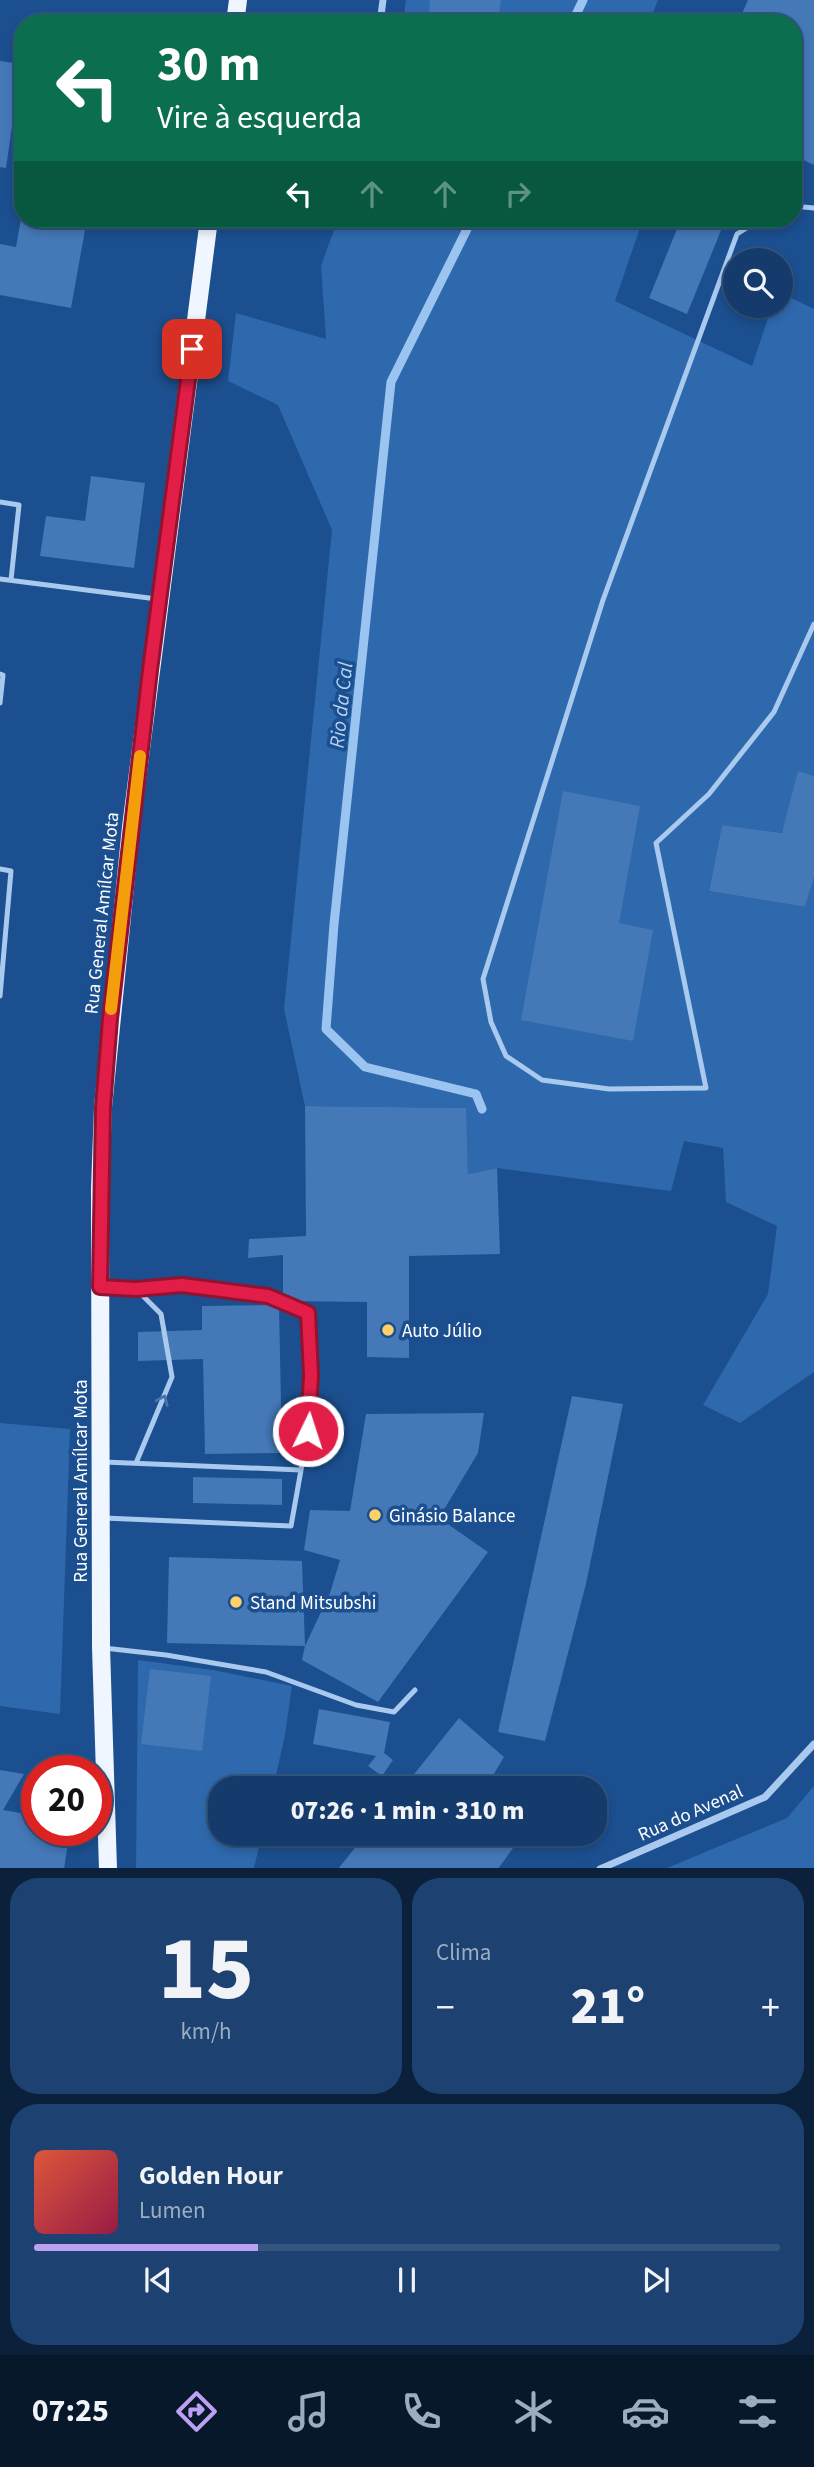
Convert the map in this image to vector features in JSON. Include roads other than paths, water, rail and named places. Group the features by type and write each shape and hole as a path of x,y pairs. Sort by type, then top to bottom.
{"main road":[{"name":"Rua General Amílcar Mota","path":"108,1868 101,1647 100,1189 104,1094 159,599 208,228"}],"street":[{"name":"Rua do Avenal","path":"600,1868 765,1797 814,1744"}],"lane":[{"path":"747,228 737,234 603,600 483,979 491,1022 506,1056 542,1080 609,1089 706,1088 656,843 709,794 774,712 814,624"},
{"path":"0,502 19,505 11,580"},
{"path":"0,579 159,599"},
{"path":"0,674 3,675 0,703"},
{"path":"0,869 11,871 0,996"},
{"path":"100,1287 136,1289 182,1285 268,1296 308,1313 311,1375 308,1431 290,1526 101,1518"},
{"path":"136,1289 161,1314 172,1377 136,1463"},
{"path":"102,1461 301,1470"},
{"path":"101,1647 266,1672 356,1705 394,1712 415,1690"}],"waterway":[{"name":"Rio da Cal","path":"576,14 583,0"},
{"name":"Rio da Cal","path":"468,228 391,382 334,924 326,1029 365,1067 476,1094 482,1109"}],"place":[{"name":"Auto Júlio","path":"388,1330"},
{"name":"Ginásio Balance","path":"375,1515"},
{"name":"Stand Mitsubshi","path":"236,1602"}]}
